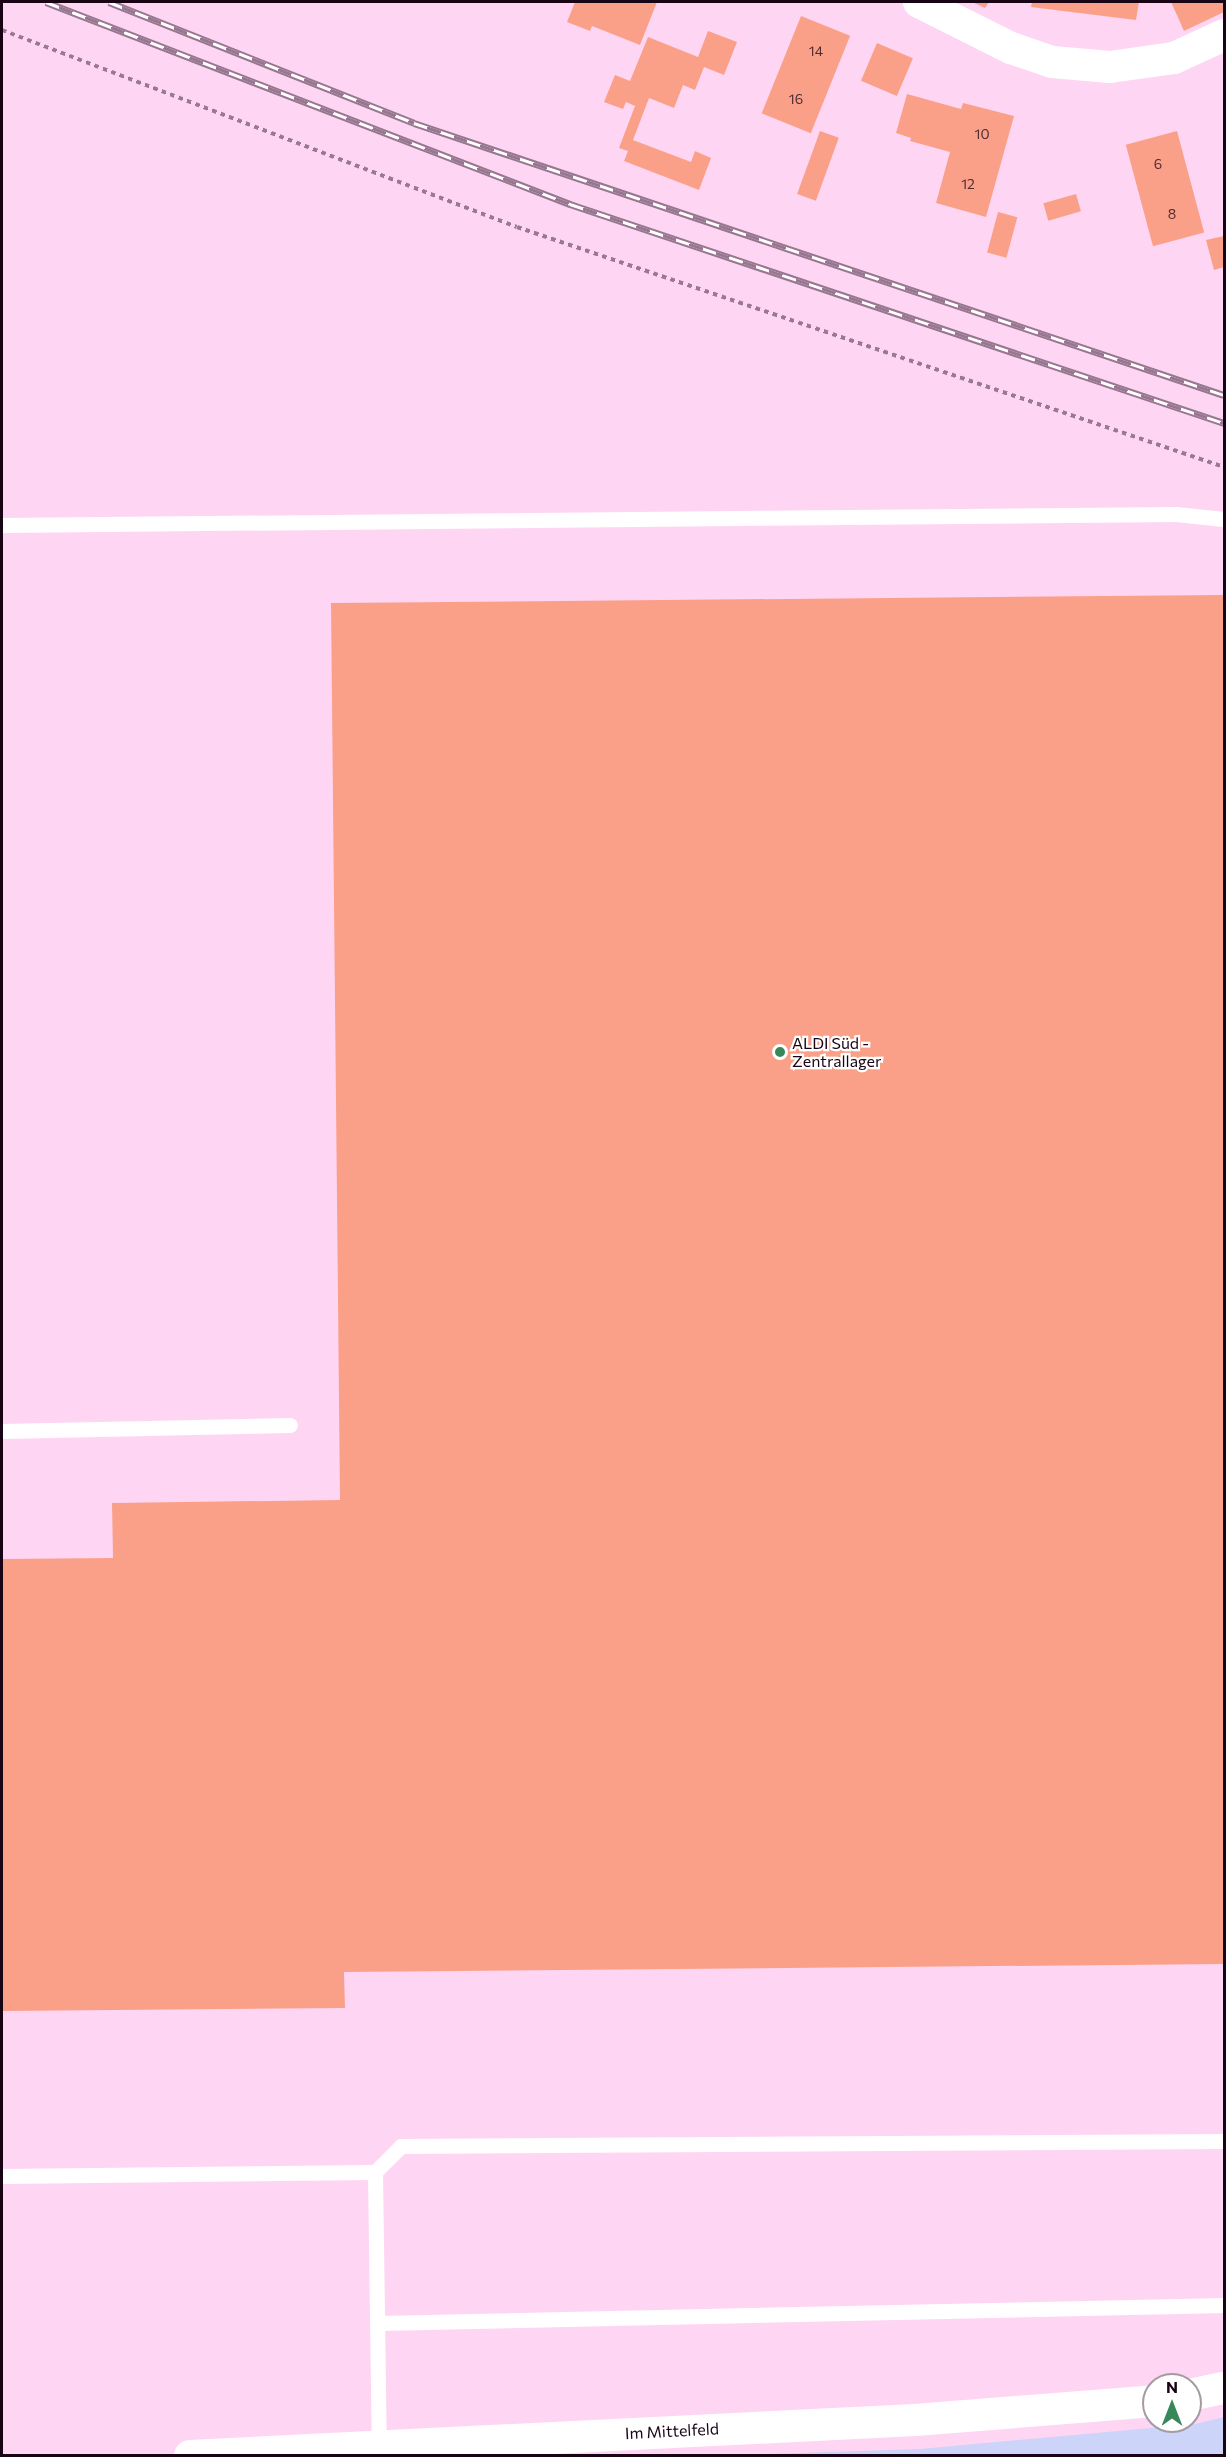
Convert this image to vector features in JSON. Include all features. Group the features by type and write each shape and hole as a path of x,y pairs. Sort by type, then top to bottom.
{"street":[{"path":"919,2 1011,48 1052,62 1110,67 1174,58 1224,36"},
{"path":"1202,2393 1224,2388"},
{"name":"Im Mittelfeld","path":"190,2456 915,2420 1142,2402"}],"lane":[{"path":"2,525 1176,514 1224,519"},
{"path":"2,1431 290,1425"},
{"path":"2,2175 375,2172 401,2146 1224,2141"},
{"path":"375,2172 379,2445"},
{"path":"378,2323 1224,2305"}],"path":[{"path":"2,30 517,227 1224,467"}],"shaded area":[{"path":"1224,2417 1224,2455 739,2455 920,2449 1142,2429 1142,2433 1202,2433 1202,2422"}],"building":[{"path":"575,2 657,2 640,45 592,26 590,31 567,22"},
{"path":"972,2 989,2 985,8"},
{"path":"1032,2 1139,2 1136,20 1031,7"},
{"path":"1171,2 1224,2 1224,12 1184,31"},
{"path":"801,16 850,36 811,133 762,113"},
{"path":"708,31 737,42 724,75 704,67 695,90 683,85 674,108 649,98 633,140 691,162 695,151 711,158 699,190 624,161 628,151 619,148 635,106 626,102 623,109 604,102 615,75 630,81 648,37 698,57"},
{"path":"877,43 913,58 897,96 861,81"},
{"path":"907,94 961,109 963,103 1014,116 986,217 936,203 950,152 910,141 911,138 896,133"},
{"path":"820,131 839,138 816,201 797,194"},
{"path":"1177,131 1204,232 1153,246 1126,145"},
{"path":"1076,194 1081,211 1048,221 1043,203"},
{"path":"998,212 1017,217 1006,258 987,253"},
{"path":"1224,236 1224,267 1214,270 1206,240"},
{"name":"ALDI Süd - Zentrallager","path":"1224,595 1224,1964 344,1972 345,2008 3,2011 2,1559 113,1558 112,1503 340,1500 331,603"}],"railway":[{"path":"46,2 570,204 1224,423"},
{"path":"109,2 414,123 1224,395"}],"place":[{"name":"ALDI Süd - Zentrallager","path":"780,1052"}]}
